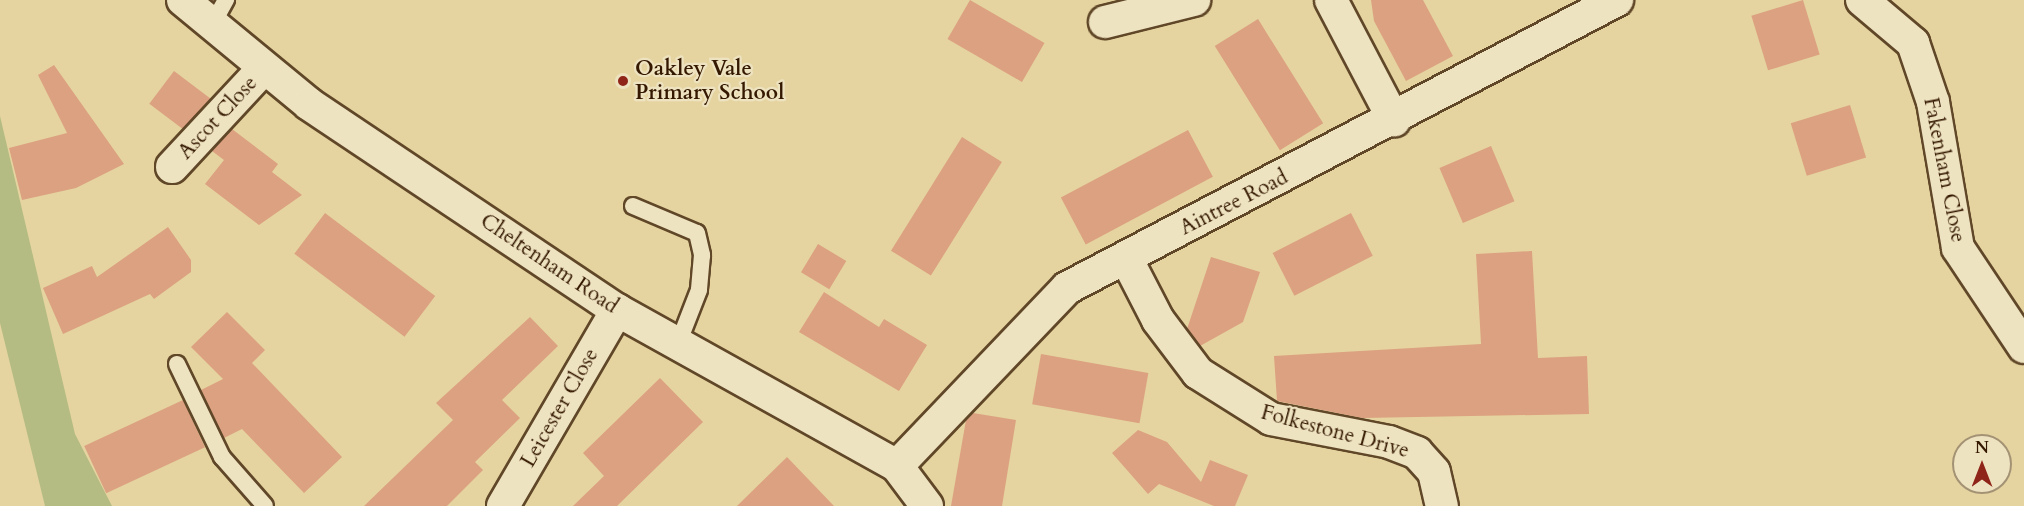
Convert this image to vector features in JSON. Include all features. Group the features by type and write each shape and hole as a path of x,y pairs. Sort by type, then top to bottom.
{"street":[{"name":"Cheltenham Road","path":"183,0 219,12 263,69 617,310 897,466 927,506"},
{"path":"1105,22 1194,0"},
{"path":"1331,0 1394,120"},
{"name":"Aintree Road","path":"897,466 1067,288 1394,120 1617,0"},
{"name":"Fakenham Close","path":"1862,0 1913,43 1933,102 1958,248 2024,347"},
{"name":"Ascot Close","path":"172,167 263,69"},
{"name":"Folkestone Drive","path":"1126,258 1158,320 1198,372 1271,419 1389,442 1417,453 1434,472 1442,506"},
{"name":"Leicester Close","path":"503,506 617,310"}],"lane":[{"path":"633,206 697,233 699,290 678,344"},
{"path":"177,364 222,457 266,506"}],"green space":[{"path":"0,116 75,434 112,506 45,506 0,323"}],"building":[{"path":"970,0 1044,43 1022,82 948,39"},
{"path":"1371,0 1423,0 1453,56 1406,81 1374,21"},
{"path":"1803,0 1820,55 1768,70 1751,16"},
{"path":"1258,19 1323,123 1280,150 1215,46"},
{"path":"54,65 124,164 76,188 22,200 9,148 67,133 38,75"},
{"path":"174,71 211,99 186,131 149,104"},
{"path":"1850,105 1866,158 1807,176 1791,123"},
{"path":"232,129 278,164 272,172 302,195 259,225 205,184 224,160 212,151"},
{"path":"1188,130 1213,177 1086,244 1061,198"},
{"path":"962,137 1002,162 931,276 891,251"},
{"path":"1491,146 1514,201 1463,223 1439,168"},
{"path":"325,213 435,296 405,337 294,254"},
{"path":"1351,213 1373,256 1294,296 1273,253"},
{"path":"168,227 191,260 191,272 154,299 150,294 63,334 43,288 92,266 97,277"},
{"path":"818,244 846,261 829,289 801,272"},
{"path":"1532,251 1538,358 1587,356 1589,414 1362,418 1277,401 1274,356 1481,344 1476,254"},
{"path":"1211,257 1260,272 1243,322 1200,346 1187,329"},
{"path":"824,292 879,327 884,319 927,345 899,391 799,332"},
{"path":"227,312 265,350 252,363 342,457 304,493 242,429 224,438 201,390 223,379 191,347"},
{"path":"530,317 558,346 502,400 520,418 475,462 483,470 447,506 364,506 453,420 436,403"},
{"path":"1041,354 1148,373 1139,423 1032,404"},
{"path":"660,378 703,422 617,506 573,506 604,476 583,453"},
{"path":"183,400 205,447 106,493 84,446"},
{"path":"973,413 1016,420 1002,506 951,506 966,420"},
{"path":"1138,430 1167,442 1201,482 1210,460 1248,475 1235,506 1214,506 1159,484 1148,494 1112,453"},
{"path":"787,457 834,506 737,506"}],"place":[{"name":"Oakley Vale Primary School","path":"623,81"}]}
